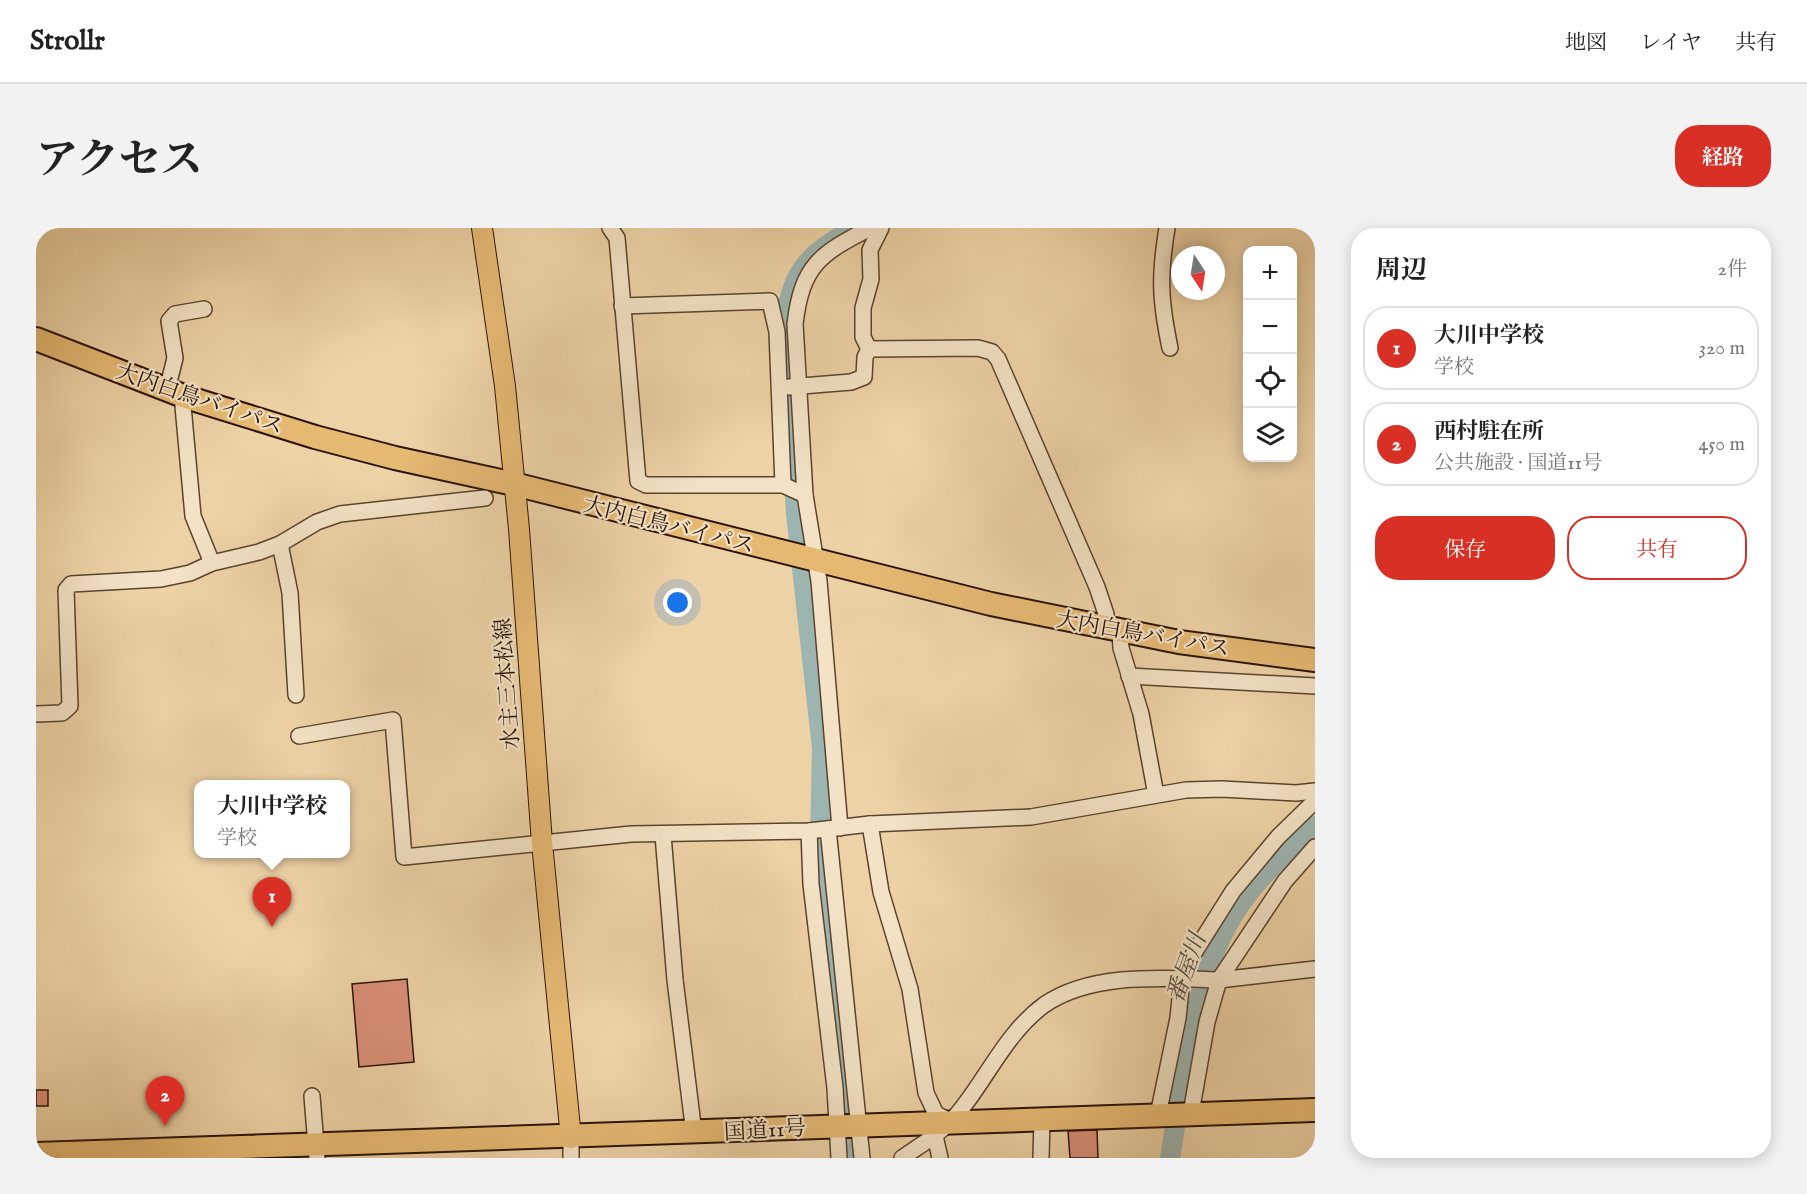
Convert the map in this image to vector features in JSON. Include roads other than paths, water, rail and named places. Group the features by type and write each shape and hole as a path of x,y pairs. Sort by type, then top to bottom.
{"highway":[{"name":"大内白鳥バイパス","path":"36,339 177,393 315,437 514,484 991,604 1179,642 1315,660"},
{"name":"国道11号","path":"36,1154 571,1148 694,1133 848,1124 943,1128 1042,1118 1315,1110"}],"main road":[{"name":"水主三本松線","path":"482,228 505,386 523,574 542,843 571,1148"}],"street":[{"path":"610,228 617,238 638,481 646,485 785,486 803,494"},
{"path":"785,486 790,387 798,297 806,276 818,260 840,243 870,228"},
{"path":"869,349 863,337 863,308 871,279 870,250 881,228"},
{"path":"1167,228 1160,272 1162,310 1170,348"},
{"path":"622,306 770,301 790,387 803,494 805,558 819,581 823,830 848,1124 839,1158"},
{"path":"204,309 175,314 169,321 175,358 177,393 183,406 189,493 193,516 212,562"},
{"path":"869,349 978,348 992,351 998,359 1097,586 1112,630 1121,648 1141,714 1156,795"},
{"path":"790,387 851,382 864,377 865,357 869,349"},
{"path":"36,714 62,713 70,706 66,590 71,584 161,579 190,573 212,562 259,552 280,544 317,522 340,514 485,498"},
{"path":"280,544 290,594 296,695"},
{"path":"1129,676 1315,687"},
{"path":"299,736 393,720 404,857 631,834 823,830 870,824 1031,817 1156,795 1222,789 1296,793 1315,791"},
{"path":"1175,1114 1174,1038 1184,979 1208,929 1233,891 1278,837 1315,801"},
{"path":"870,824 881,892 910,989 926,1093 943,1128 940,1158"},
{"path":"823,830 812,885 822,966 848,1124 862,1158"},
{"path":"663,835 675,980 694,1133"},
{"path":"1175,1114 1207,1022 1216,980 1285,881 1315,847"},
{"path":"902,1158 943,1128 1027,1020 1046,1004 1073,991 1117,981 1216,980 1288,970 1315,969"},
{"path":"312,1096 316,1151"},
{"path":"1041,1158 1042,1118"}],"waterway":[{"path":"851,1158 820,841 822,749 796,514 785,331 791,294 803,268 824,247 855,228"},
{"name":"番屋川","path":"1170,1158 1190,1034 1218,945 1240,904 1281,857 1315,826"}],"place":[{"name":"大川中学校","path":"272,927"},
{"name":"西村駐在所","path":"165,1126"}]}
